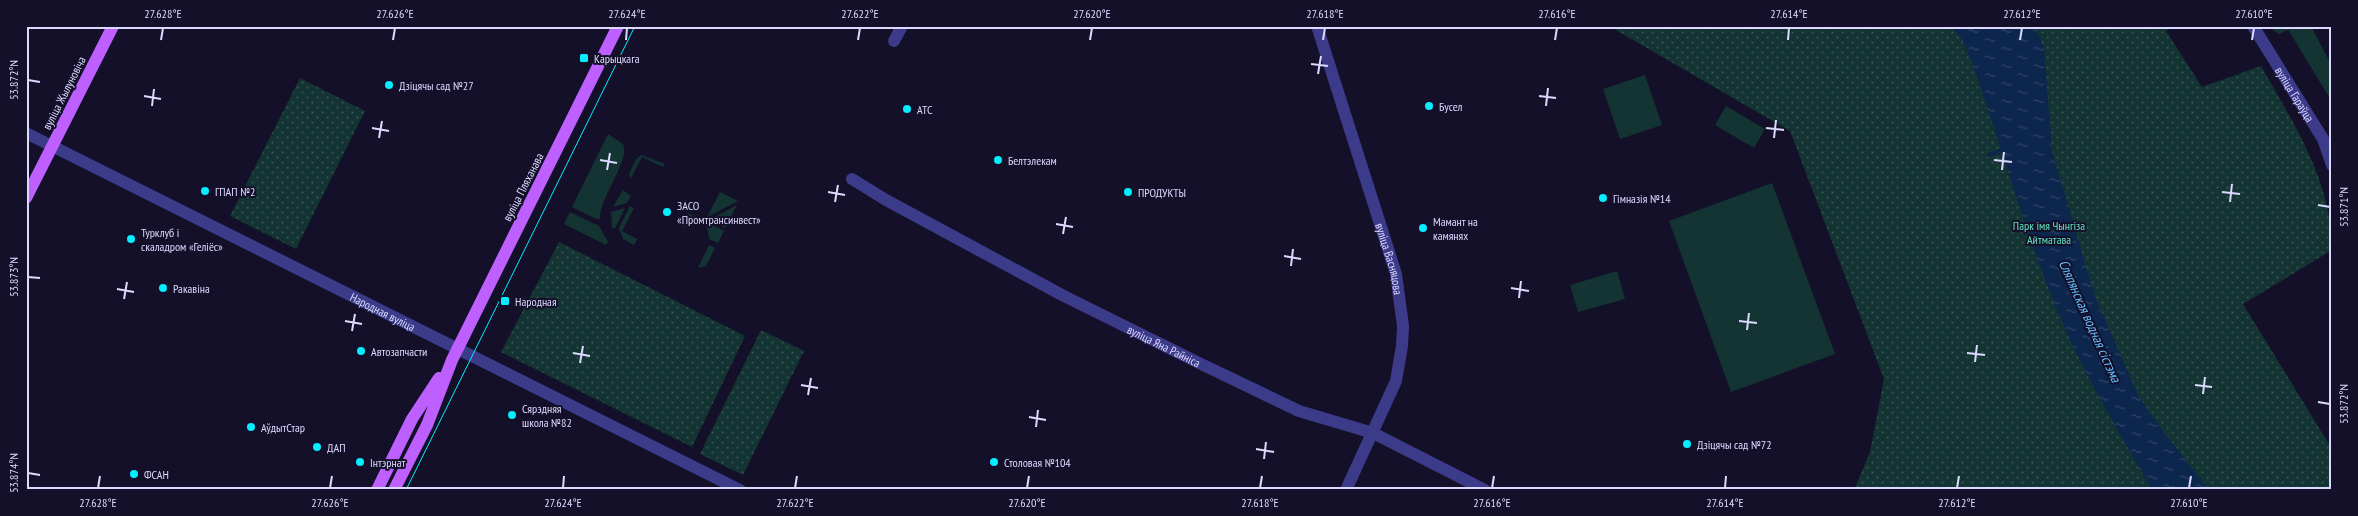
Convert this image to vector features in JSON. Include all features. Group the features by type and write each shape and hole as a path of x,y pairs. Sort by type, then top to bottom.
{"main road":[{"name":"вуліца Жылуновіча","path":"26,198 113,26"},
{"name":"вуліца Пляханава","path":"394,490 427,425 455,354 618,26"},
{"name":"вуліца Пляханава","path":"377,490 412,419 455,354"}],"street":[{"path":"894,42 902,26"},
{"name":"вуліца Васняцова","path":"1317,26 1396,274 1403,326 1400,365 1396,381 1346,490"},
{"name":"вуліца Гараўца","path":"2253,26 2323,139 2332,165"},
{"name":"Народная вуліца","path":"26,133 455,354 740,490"},
{"name":"вуліца Яна Райніса","path":"852,179 886,200 1054,291 1197,362 1299,411 1373,433 1485,490"}],"green space":[{"name":"Парк імя Чынгіза Айтматава","path":"1609,26 2174,26 2166,31 2202,87 2261,66 2298,132 2318,177 2326,200 2332,250 2243,304 2332,449 2332,490 1854,490 1870,452 1884,379 1790,131"},
{"path":"2268,26 2295,26 2279,34"},
{"path":"2286,26 2311,26 2332,66 2332,102"},
{"path":"1645,75 1662,125 1620,139 1603,89"},
{"path":"300,78 365,111 296,249 230,216"},
{"path":"1726,106 1765,129 1754,148 1715,125"},
{"path":"608,134 623,144 623,160 604,201 600,219 596,219 572,207"},
{"path":"641,155 665,164 663,167 642,157 631,178 629,174 636,159"},
{"path":"1772,183 1835,354 1731,392 1669,221"},
{"path":"623,190 631,196 627,203 613,207"},
{"path":"720,192 738,201 707,217"},
{"path":"737,205 725,228 709,220"},
{"path":"630,206 634,208 622,231 637,239 634,245 623,239 619,228"},
{"path":"625,208 615,228 612,228 611,212"},
{"path":"570,212 599,226 608,242 606,245 564,224"},
{"path":"688,213 701,220 685,227 682,226"},
{"path":"706,222 724,231 718,243 709,239"},
{"path":"559,242 745,336 692,447 501,352"},
{"path":"709,245 715,248 706,266 698,268"},
{"path":"1617,271 1625,299 1578,312 1570,285"},
{"path":"761,330 804,351 743,475 700,454"}],"water":[{"name":"Сляпянская водная сістэма","path":"1950,26 2035,26 2044,48 2052,151 2095,297 2139,397 2209,490 2152,490 2105,407 2082,365 2062,322 2026,225 1971,60 1961,38"}],"waterway":[{"path":"1989,155 2006,149"}],"tram line":[{"path":"406,490 635,26"}],"place":[{"name":"Карыцкага","path":"584,58"},
{"name":"Дзіцячы сад №27","path":"389,85"},
{"name":"Бусел","path":"1429,106"},
{"name":"АТС","path":"907,109"},
{"name":"Белтэлекам","path":"998,160"},
{"name":"ГПАП №2","path":"205,191"},
{"name":"ПРОДУКТЫ","path":"1128,192"},
{"name":"Гімназія №14","path":"1603,198"},
{"name":"ЗАСО «Промтрансинвест»","path":"667,212"},
{"name":"Мамант на камянях","path":"1423,228"},
{"name":"Турклуб і скаладром «Геліёс»","path":"131,239"},
{"name":"Ракавіна","path":"163,288"},
{"name":"Народная","path":"505,301"},
{"name":"Автозапчасти","path":"361,351"},
{"name":"Сярэдняя школа №82","path":"512,415"},
{"name":"АўдытСтар","path":"251,427"},
{"name":"Дзіцячы сад №72","path":"1687,444"},
{"name":"ДАП","path":"317,447"},
{"name":"Інтэрнат","path":"360,462"},
{"name":"Столовая №104","path":"994,462"},
{"name":"ФСАН","path":"134,474"}]}
